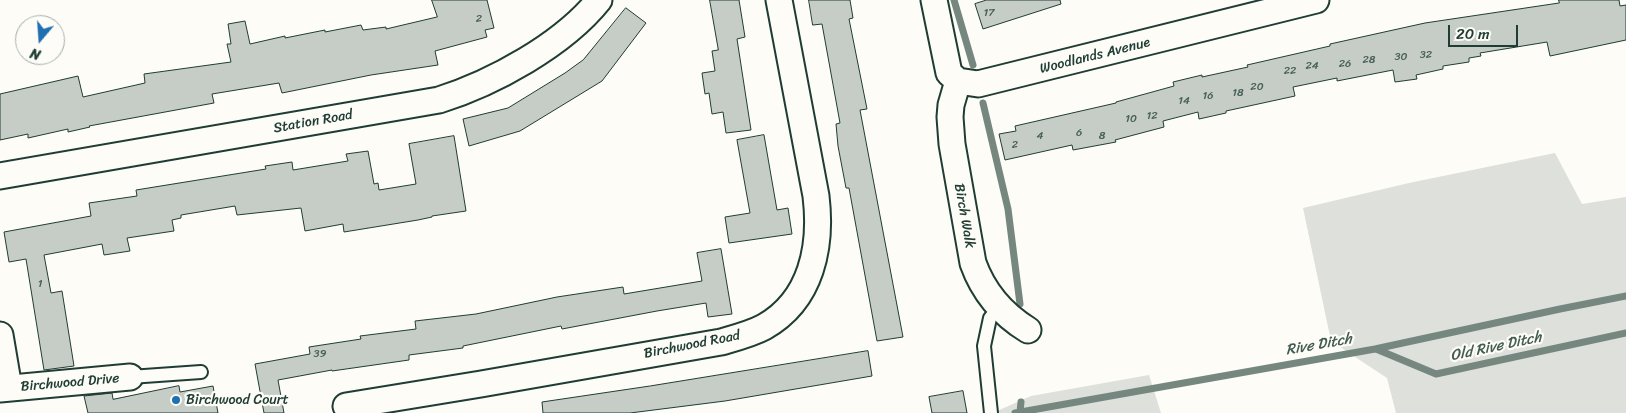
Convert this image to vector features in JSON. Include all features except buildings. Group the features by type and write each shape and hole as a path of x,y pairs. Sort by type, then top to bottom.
{"street":[{"name":"Station Road","path":"0,176 439,100 473,88 539,51 576,24 599,0"},
{"name":"Birchwood Road","path":"346,406 393,406 481,384 721,342 764,327 779,317 793,303 811,271 816,252 818,213 779,0"},
{"path":"934,0 947,68 950,76 958,81"},
{"name":"Woodlands Avenue","path":"958,81 970,84 988,82 1316,0"},
{"name":"Birch Walk","path":"958,81 952,99 950,117 952,144 973,263 978,276 999,307 1013,321 1028,330"},
{"name":"Birchwood Drive","path":"0,335 4,389 130,377"}],"lane":[{"path":"990,411 984,346 990,318 999,307"},
{"path":"130,377 201,372"}],"shaded area":[{"path":"1555,153 1582,204 1626,197 1626,413 1396,413 1387,378 1331,341 1303,208 1409,183"},
{"path":"1149,375 1161,413 997,413 997,411 1031,396"}],"waterway":[{"path":"954,0 973,65"},
{"path":"983,103 1008,209 1020,304"},
{"name":"Rive Ditch","path":"1015,413 1375,349 1626,296"},
{"name":"Old Rive Ditch","path":"1376,349 1436,374 1626,333"},
{"path":"1020,412 1021,402"}],"place":[{"name":"Birchwood Court","path":"176,400"}]}
